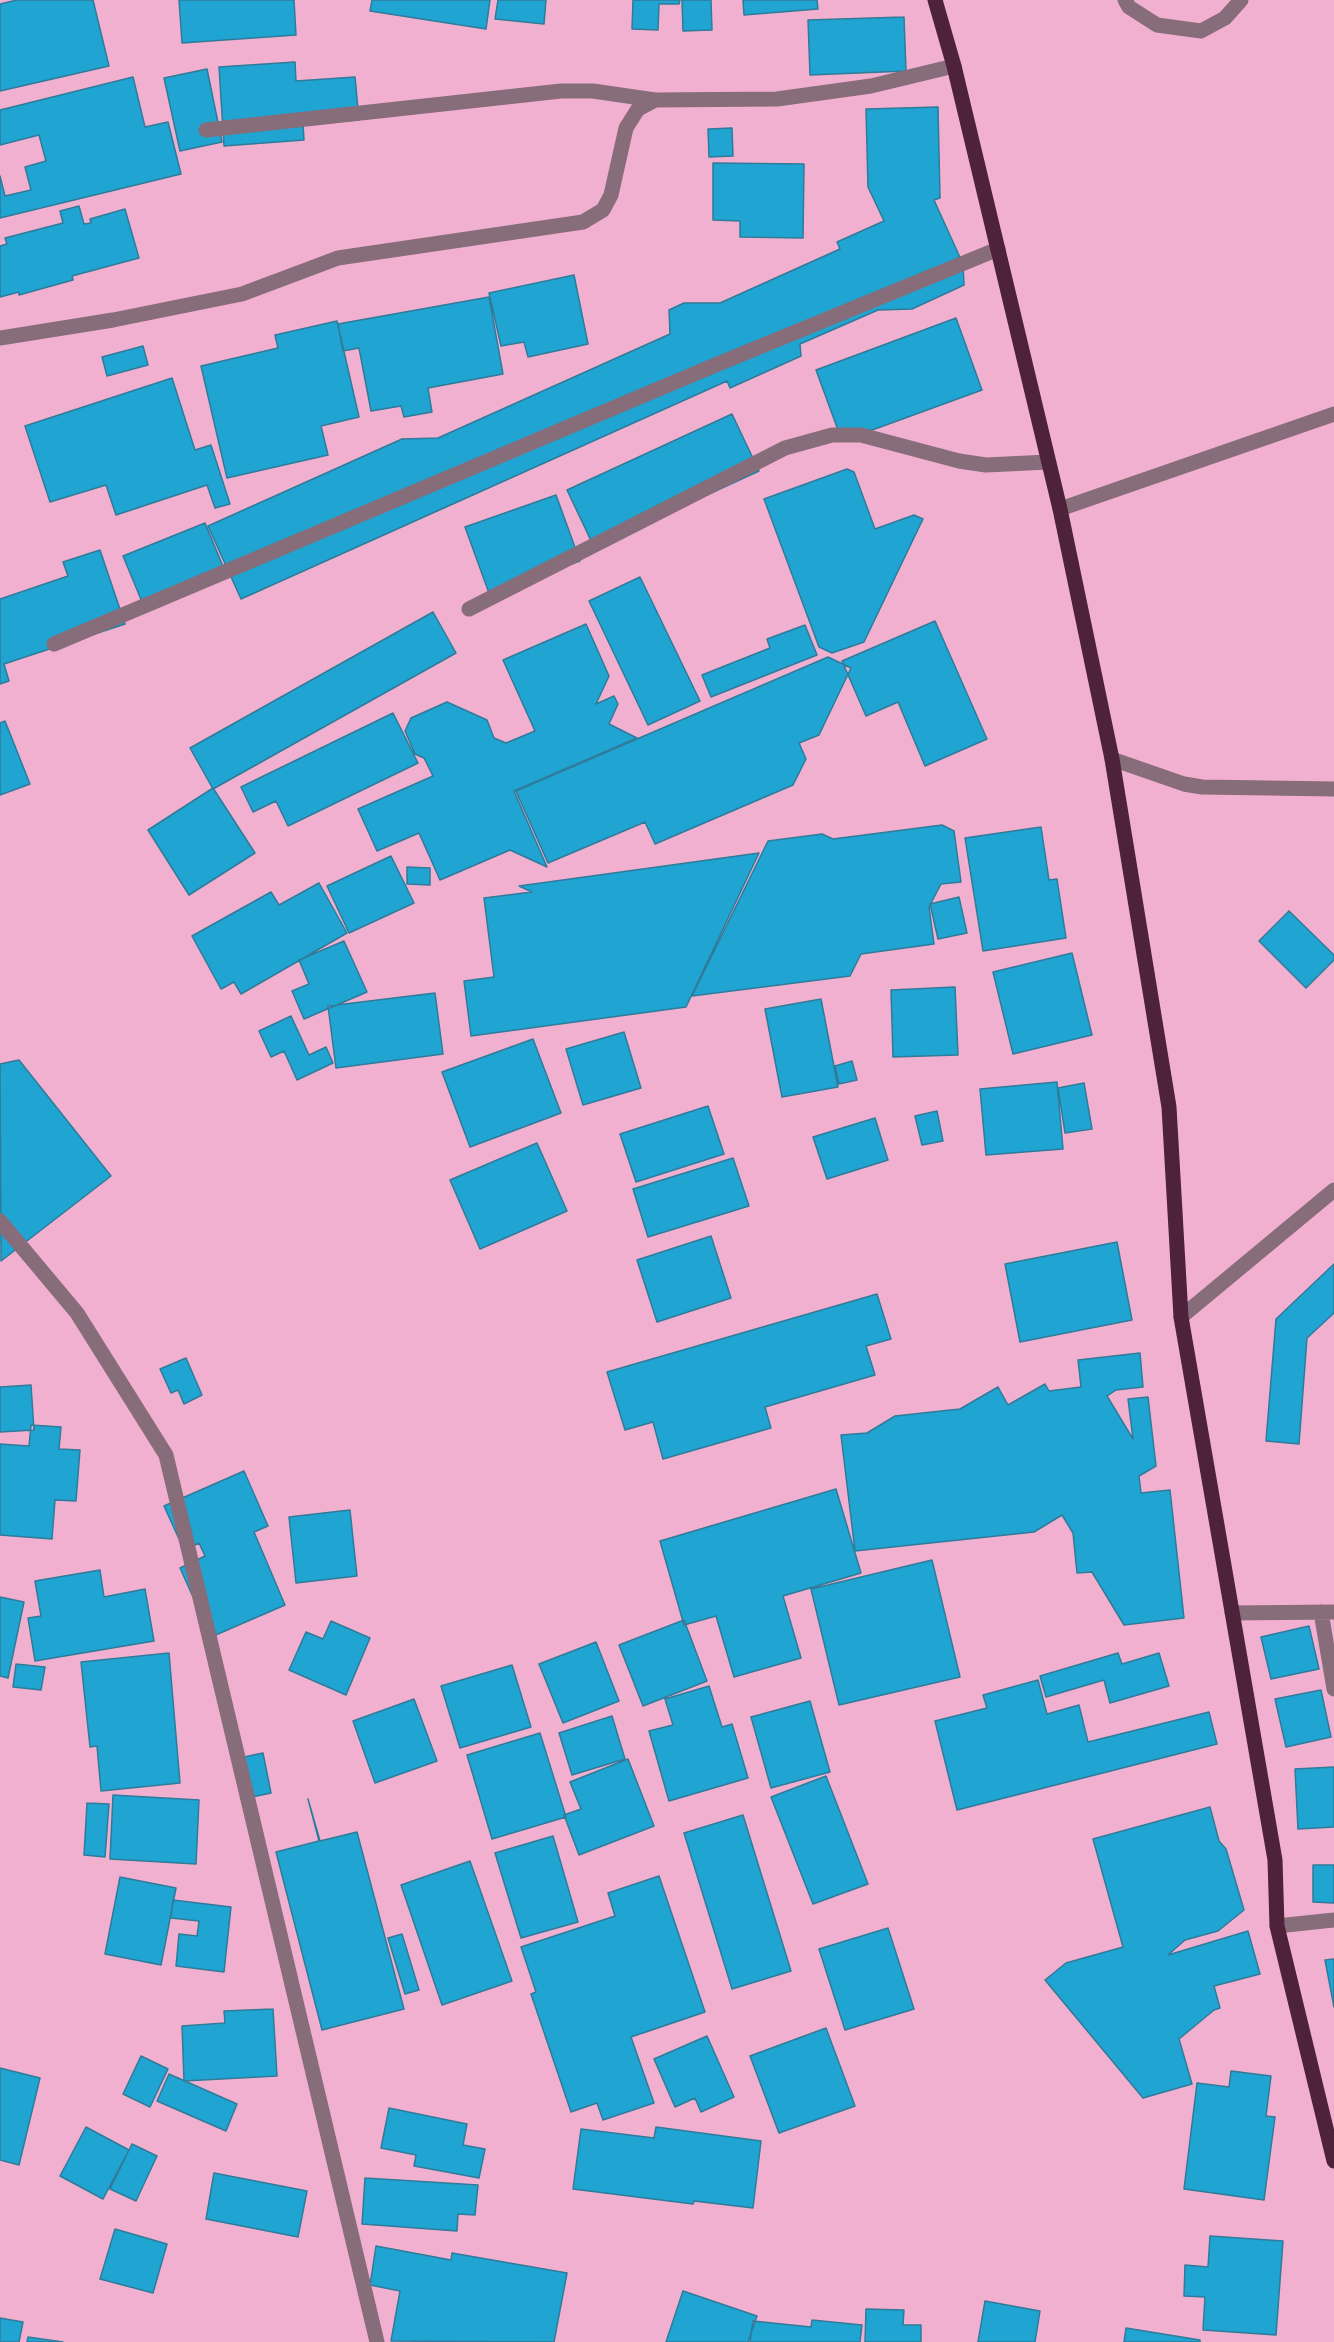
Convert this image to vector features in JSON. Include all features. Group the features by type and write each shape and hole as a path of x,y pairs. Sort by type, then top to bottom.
{"main road":[{"path":"935,0 954,66 1060,509 1112,759 1169,1107 1181,1317 1275,1860 1277,1926 1334,2161"}],"street":[{"path":"1125,0 1128,7 1157,25 1201,31 1225,18 1241,0"},
{"path":"206,130 561,91 593,91 655,100 777,99 871,86 954,66"},
{"path":"0,338 113,320 242,294 338,258 583,222 603,210 610,195 626,128 638,109 655,100"},
{"path":"54,644 713,366 998,249"},
{"path":"1060,509 1334,414"},
{"path":"469,609 785,448 832,435 861,435 959,461 986,465 1048,462"},
{"path":"1112,759 1167,779 1202,787 1334,789"},
{"path":"1181,1317 1334,1190"},
{"path":"0,1221 77,1313 166,1455 377,2342"},
{"path":"1232,1612 1327,1612 1334,1689"},
{"path":"1277,1926 1334,1920"}],"building":[{"path":"17,0 93,0 109,66 0,91 0,4"},
{"path":"179,0 294,0 296,35 182,43"},
{"path":"372,0 490,0 486,29 370,11"},
{"path":"498,0 546,0 544,24 495,19"},
{"path":"633,0 680,0 679,4 659,4 658,30 632,29"},
{"path":"682,0 711,0 712,30 683,31"},
{"path":"743,0 817,0 818,9 744,15"},
{"path":"904,17 906,71 810,75 808,20"},
{"path":"295,62 296,81 355,77 359,120 303,124 304,140 224,146 219,67"},
{"path":"207,69 222,142 180,151 164,78"},
{"path":"133,77 145,127 168,122 181,174 0,218 0,176 5,196 31,190 25,167 46,161 39,135 0,145 0,110"},
{"path":"938,107 940,198 934,200 963,264 964,285 912,309 878,310 800,344 801,356 730,388 727,381 241,599 208,526 402,439 438,438 670,334 669,310 684,303 720,303 840,249 837,242 884,221 868,187 866,109"},
{"path":"732,128 733,156 709,157 708,129"},
{"path":"713,163 804,164 803,238 740,237 740,221 713,220"},
{"path":"79,206 84,224 91,223 90,219 125,209 139,258 72,276 73,280 19,295 19,292 0,297 0,246 7,244 5,238 63,223 60,211"},
{"path":"574,275 588,344 528,357 524,342 501,346 489,293"},
{"path":"489,297 503,374 428,388 432,412 404,417 401,406 371,411 359,348 343,351 338,324"},
{"path":"956,318 982,390 842,441 816,370"},
{"path":"337,321 359,417 321,426 328,455 227,478 201,366 278,348 275,335"},
{"path":"143,346 148,365 107,376 102,357"},
{"path":"172,378 195,450 211,445 230,504 215,508 207,485 116,515 106,485 50,502 25,426"},
{"path":"732,414 759,471 594,547 567,490"},
{"path":"847,469 854,472 875,529 914,515 923,519 864,642 832,653 819,647 764,499"},
{"path":"556,495 580,561 489,593 465,527"},
{"path":"205,523 227,576 145,609 123,556"},
{"path":"100,550 125,624 4,664 9,681 0,684 0,599 68,576 63,562"},
{"path":"640,577 700,701 648,725 589,601"},
{"path":"433,612 456,653 213,789 190,748"},
{"path":"935,621 987,739 925,766 898,702 866,716 842,661"},
{"path":"586,624 609,676 596,704 614,696 618,704 609,724 637,738 514,791 547,867 510,850 440,880 419,833 377,851 358,809 433,776 424,758 415,754 405,731 411,718 447,702 487,720 494,738 506,743 535,731 503,660"},
{"path":"805,625 817,655 711,697 702,675 770,648 767,639"},
{"path":"828,657 851,668 819,735 799,743 806,759 793,785 655,844 645,822 548,863 516,791"},
{"path":"393,713 418,763 288,826 276,801 253,812 241,787"},
{"path":"5,721 30,784 0,795 0,723"},
{"path":"213,788 255,853 189,895 148,830"},
{"path":"942,825 954,831 961,882 941,884 929,907 934,944 861,954 850,976 692,996 768,841 822,834 833,839"},
{"path":"1041,827 1049,880 1057,879 1066,938 983,951 965,838"},
{"path":"759,853 686,1007 471,1036 464,981 494,977 484,898 532,892 519,886"},
{"path":"391,856 414,903 349,933 327,886"},
{"path":"407,867 430,868 430,885 407,884"},
{"path":"319,883 347,933 241,994 234,982 221,989 192,936 271,892 279,905"},
{"path":"959,897 967,933 938,939 930,904"},
{"path":"1289,911 1334,955 1334,960 1306,988 1259,941"},
{"path":"344,941 367,992 304,1019 292,991 309,984 299,960"},
{"path":"1072,953 1092,1035 1013,1054 993,972"},
{"path":"955,987 958,1055 893,1057 891,990"},
{"path":"435,993 443,1054 336,1068 328,1006"},
{"path":"821,999 838,1087 782,1097 765,1009"},
{"path":"291,1016 309,1055 326,1047 333,1063 297,1080 284,1051 271,1057 259,1031"},
{"path":"624,1032 641,1088 583,1105 566,1049"},
{"path":"533,1039 561,1113 470,1147 442,1072"},
{"path":"19,1060 111,1176 1,1261 0,1064"},
{"path":"852,1061 857,1080 839,1084 835,1066"},
{"path":"1057,1082 1063,1149 986,1155 980,1089"},
{"path":"1084,1083 1092,1129 1065,1133 1058,1088"},
{"path":"708,1106 724,1154 636,1182 620,1134"},
{"path":"937,1111 943,1141 922,1145 915,1116"},
{"path":"875,1118 888,1160 827,1179 813,1137"},
{"path":"537,1143 567,1211 480,1249 450,1180"},
{"path":"733,1158 749,1206 648,1237 633,1189"},
{"path":"711,1236 731,1298 657,1322 637,1260"},
{"path":"1117,1242 1132,1320 1020,1342 1005,1264"},
{"path":"1334,1264 1334,1313 1307,1338 1299,1444 1266,1441 1276,1319"},
{"path":"877,1294 891,1339 866,1346 875,1375 765,1407 771,1428 663,1459 653,1422 625,1430 607,1372"},
{"path":"1140,1353 1143,1387 1116,1390 1107,1396 1133,1439 1128,1399 1148,1397 1156,1466 1139,1476 1141,1493 1170,1490 1184,1618 1124,1625 1092,1572 1077,1573 1073,1533 1062,1515 1034,1532 855,1551 841,1435 867,1433 895,1416 960,1409 998,1387 1008,1405 1045,1384 1049,1391 1081,1387 1078,1360"},
{"path":"186,1358 202,1395 184,1404 178,1390 171,1393 160,1369"},
{"path":"31,1385 34,1430 0,1432 0,1387"},
{"path":"31,1425 61,1427 59,1449 80,1450 76,1501 55,1500 52,1539 0,1535 0,1444 29,1446"},
{"path":"244,1471 268,1526 254,1532 285,1605 211,1637 180,1568 205,1556 199,1543 184,1550 164,1506"},
{"path":"836,1489 861,1573 783,1596 801,1658 734,1677 716,1616 684,1625 660,1541"},
{"path":"350,1510 357,1576 296,1583 289,1517"},
{"path":"932,1560 960,1677 839,1705 811,1589"},
{"path":"100,1570 104,1597 145,1589 154,1641 35,1661 28,1618 41,1616 35,1581"},
{"path":"0,1597 24,1602 8,1678 0,1676"},
{"path":"684,1620 707,1681 643,1706 619,1645"},
{"path":"331,1621 370,1638 346,1695 289,1670 306,1632 323,1639"},
{"path":"1309,1626 1319,1669 1271,1679 1261,1637"},
{"path":"596,1642 619,1701 563,1723 539,1664"},
{"path":"169,1653 180,1783 101,1791 97,1746 90,1747 81,1662"},
{"path":"1118,1653 1122,1664 1159,1653 1169,1686 1110,1703 1104,1680 1046,1697 1040,1676"},
{"path":"16,1664 45,1667 41,1690 13,1687"},
{"path":"512,1665 531,1727 460,1748 441,1686"},
{"path":"1038,1680 1047,1714 1079,1705 1088,1742 1209,1712 1217,1744 957,1810 935,1721 987,1708 983,1695"},
{"path":"709,1686 722,1727 732,1724 748,1778 669,1801 649,1731 673,1725 665,1699"},
{"path":"1321,1690 1331,1737 1286,1747 1275,1699"},
{"path":"414,1699 437,1761 375,1783 353,1721"},
{"path":"810,1701 830,1772 771,1788 751,1717"},
{"path":"612,1716 625,1759 572,1775 559,1733"},
{"path":"540,1733 566,1817 492,1839 467,1755"},
{"path":"263,1753 271,1793 252,1797 244,1757"},
{"path":"628,1759 654,1826 579,1855 564,1815 581,1809 570,1782"},
{"path":"1334,1767 1334,1827 1298,1829 1295,1769"},
{"path":"826,1776 868,1884 813,1904 771,1797"},
{"path":"113,1795 199,1800 196,1864 110,1859"},
{"path":"308,1799 320,1841 357,1832 404,2009 322,2030 276,1852 319,1841"},
{"path":"87,1803 109,1804 105,1857 84,1855"},
{"path":"1210,1807 1219,1841 1226,1849 1244,1910 1218,1931 1185,1940 1168,1955 1248,1931 1260,1974 1214,1986 1220,2008 1214,2010 1179,2039 1192,2084 1143,2098 1045,1980 1066,1963 1123,1947 1093,1839"},
{"path":"743,1815 791,1971 732,1989 684,1833"},
{"path":"553,1836 578,1922 521,1938 495,1853"},
{"path":"470,1861 512,1981 442,2005 401,1885"},
{"path":"1313,1865 1334,1865 1334,1903 1313,1902"},
{"path":"659,1876 705,2012 631,2037 654,2103 603,2120 597,2103 571,2112 531,1994 536,1992 521,1947 615,1916 608,1893"},
{"path":"120,1877 176,1888 161,1965 105,1954"},
{"path":"173,1900 231,1907 224,1972 176,1966 179,1934 197,1936 199,1921 171,1918"},
{"path":"888,1928 914,2009 845,2030 819,1949"},
{"path":"402,1934 419,1990 405,1994 388,1938"},
{"path":"1334,1959 1334,2007 1325,1960"},
{"path":"273,2009 277,2076 184,2081 182,2026 225,2023 224,2011"},
{"path":"826,2028 855,2106 779,2133 750,2056"},
{"path":"707,2036 734,2097 701,2112 695,2098 675,2107 654,2059"},
{"path":"141,2056 168,2069 150,2107 123,2094"},
{"path":"0,2068 40,2078 19,2165 0,2160"},
{"path":"1231,2071 1271,2076 1266,2116 1275,2117 1264,2200 1184,2189 1197,2083 1229,2087"},
{"path":"169,2074 237,2104 226,2131 157,2101"},
{"path":"389,2108 467,2124 463,2145 485,2149 479,2178 414,2166 416,2155 381,2148"},
{"path":"86,2127 129,2150 103,2199 60,2176"},
{"path":"656,2127 761,2141 753,2208 694,2201 693,2204 573,2189 581,2129 654,2138"},
{"path":"132,2144 157,2156 136,2201 110,2189"},
{"path":"214,2173 307,2191 298,2237 206,2219"},
{"path":"365,2178 478,2185 475,2215 458,2214 457,2231 362,2224"},
{"path":"115,2229 167,2244 153,2293 100,2279"},
{"path":"1210,2236 1283,2241 1276,2335 1203,2330 1205,2297 1184,2296 1185,2265 1208,2267"},
{"path":"376,2246 451,2260 452,2253 567,2273 554,2342 391,2341 400,2291 370,2285"},
{"path":"683,2291 757,2316 748,2342 666,2342"},
{"path":"985,2301 1040,2311 1035,2342 978,2342"},
{"path":"866,2309 904,2310 903,2325 921,2325 921,2342 865,2342"},
{"path":"0,2318 23,2322 19,2342 0,2342"},
{"path":"812,2320 862,2325 860,2342 750,2342 753,2321 811,2327"},
{"path":"1126,2328 1200,2340 1200,2342 1124,2342"},
{"path":"28,2337 63,2342 27,2342"}]}
